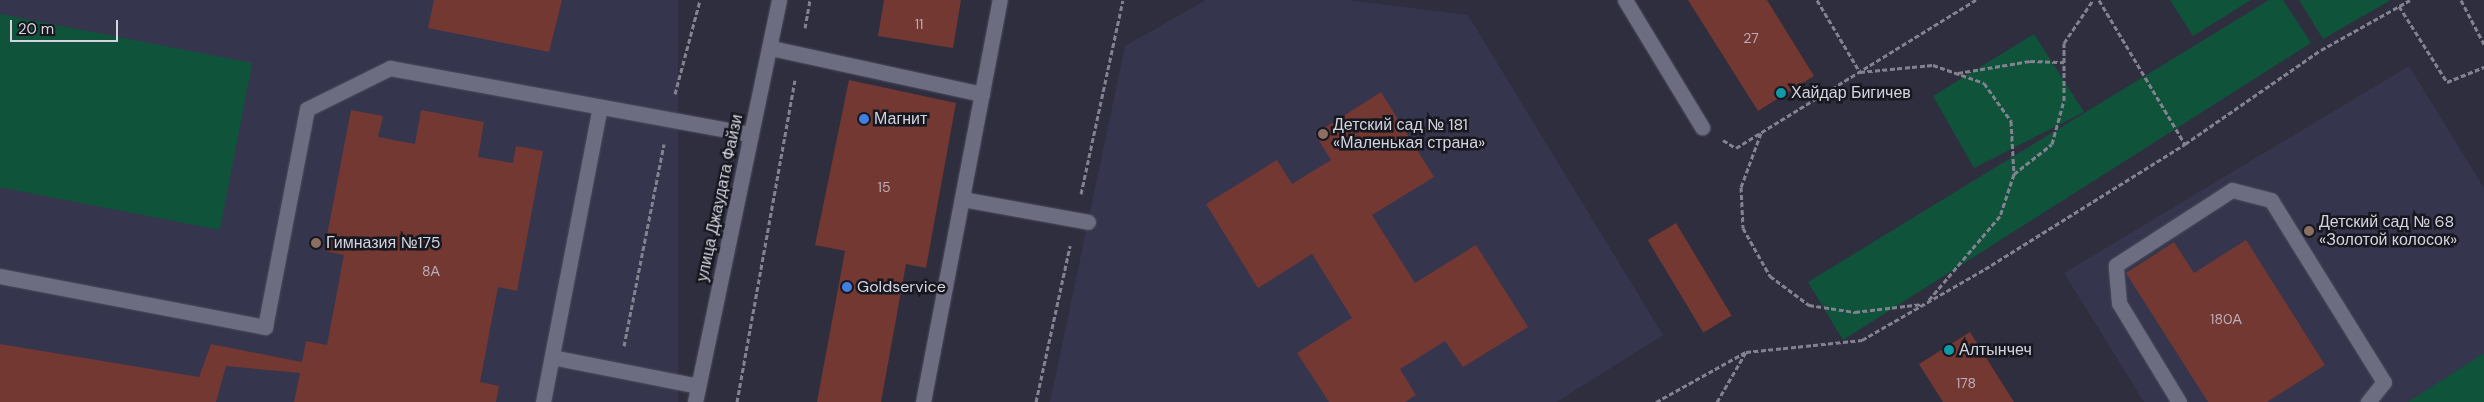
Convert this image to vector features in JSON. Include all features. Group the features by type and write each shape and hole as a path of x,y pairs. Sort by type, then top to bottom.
{"street":[{"name":"улица Джаудата Файзи","path":"695,402 751,134 771,48 779,0"},
{"path":"923,402 1000,0"},
{"path":"1625,0 1702,127"},
{"path":"771,48 800,56 982,94"},
{"path":"0,276 266,326 307,109 390,68 751,134"},
{"path":"543,402 600,106"},
{"path":"2179,402 2118,303 2116,264 2232,190 2271,200 2384,382 2368,402"},
{"path":"962,199 1088,222"},
{"path":"552,357 698,386"}],"path":[{"path":"619,371 669,118 700,0"},
{"path":"737,402 810,0"},
{"path":"1817,0 1860,72"},
{"path":"1702,127 1736,148 1976,0"},
{"path":"2014,174 2052,144 2064,100 2064,43 2093,0"},
{"path":"2099,0 2185,144"},
{"path":"1656,402 1726,359 1746,352 1862,340 1926,303 2185,144 2321,50 2410,0"},
{"path":"2461,0 2484,44"},
{"path":"2399,6 2448,82 2484,67"},
{"path":"1956,74 2030,61 2064,62"},
{"path":"1761,133 1741,187 1742,228 1770,276 1809,305 1855,312 1926,303 2000,216 2014,174 2011,120 1984,84 1933,65 1860,72"},
{"path":"1717,402 1746,352"}],"shaded area":[{"name":"Гимназия №175","path":"0,0 678,0 678,402 0,402"},
{"name":"Детский сад № 181 «Маленькая страна»","path":"1206,0 1348,0 1468,15 1663,335 1557,402 1050,402 1125,46"},
{"name":"Детский сад № 68 «Золотой колосок»","path":"2409,66 2484,188 2484,365 2426,402 2144,402 2064,273"}],"green space":[{"path":"2170,0 2251,0 2193,36"},
{"path":"2269,0 2283,0 2311,43 1843,340 1808,282"},
{"path":"2299,0 2391,0 2323,39"},
{"path":"0,14 252,63 220,230 0,187"},
{"path":"2034,34 2084,112 1974,168 1933,96"},
{"path":"2484,353 2484,402 2408,402"}],"building":[{"path":"434,0 562,0 549,52 428,28"},
{"path":"884,0 961,0 953,48 878,36"},
{"path":"1688,0 1767,0 1814,76 1758,111"},
{"path":"849,80 956,103 926,268 906,264 881,402 817,402 845,251 815,245"},
{"path":"1381,92 1434,177 1372,215 1415,283 1476,245 1528,327 1463,367 1445,341 1400,369 1416,395 1405,402 1329,402 1297,353 1352,318 1312,254 1258,288 1206,204 1277,160 1292,184 1331,160 1315,134"},
{"path":"351,110 383,116 378,137 415,144 421,110 484,122 478,157 513,163 516,146 543,151 517,291 498,287 480,382 499,386 496,402 294,402 300,373 226,366 216,402 0,402 0,344 199,377 211,344 302,362 306,341 327,345 344,255 324,251"},
{"path":"1676,223 1732,316 1703,333 1648,240"},
{"path":"2246,240 2325,365 2267,402 2208,402 2126,273 2174,242 2194,273"},
{"path":"1970,332 2014,402 1943,402 1919,364"}],"place":[{"name":"Хайдар Бигичев","path":"1781,93"},
{"name":"Магнит","path":"864,119"},
{"name":"Детский сад № 181 «Маленькая страна»","path":"1323,134"},
{"name":"Детский сад № 68 «Золотой колосок»","path":"2309,231"},
{"name":"Гимназия №175","path":"316,243"},
{"name":"Goldservice","path":"847,287"},
{"name":"Алтынчеч","path":"1949,350"}]}
